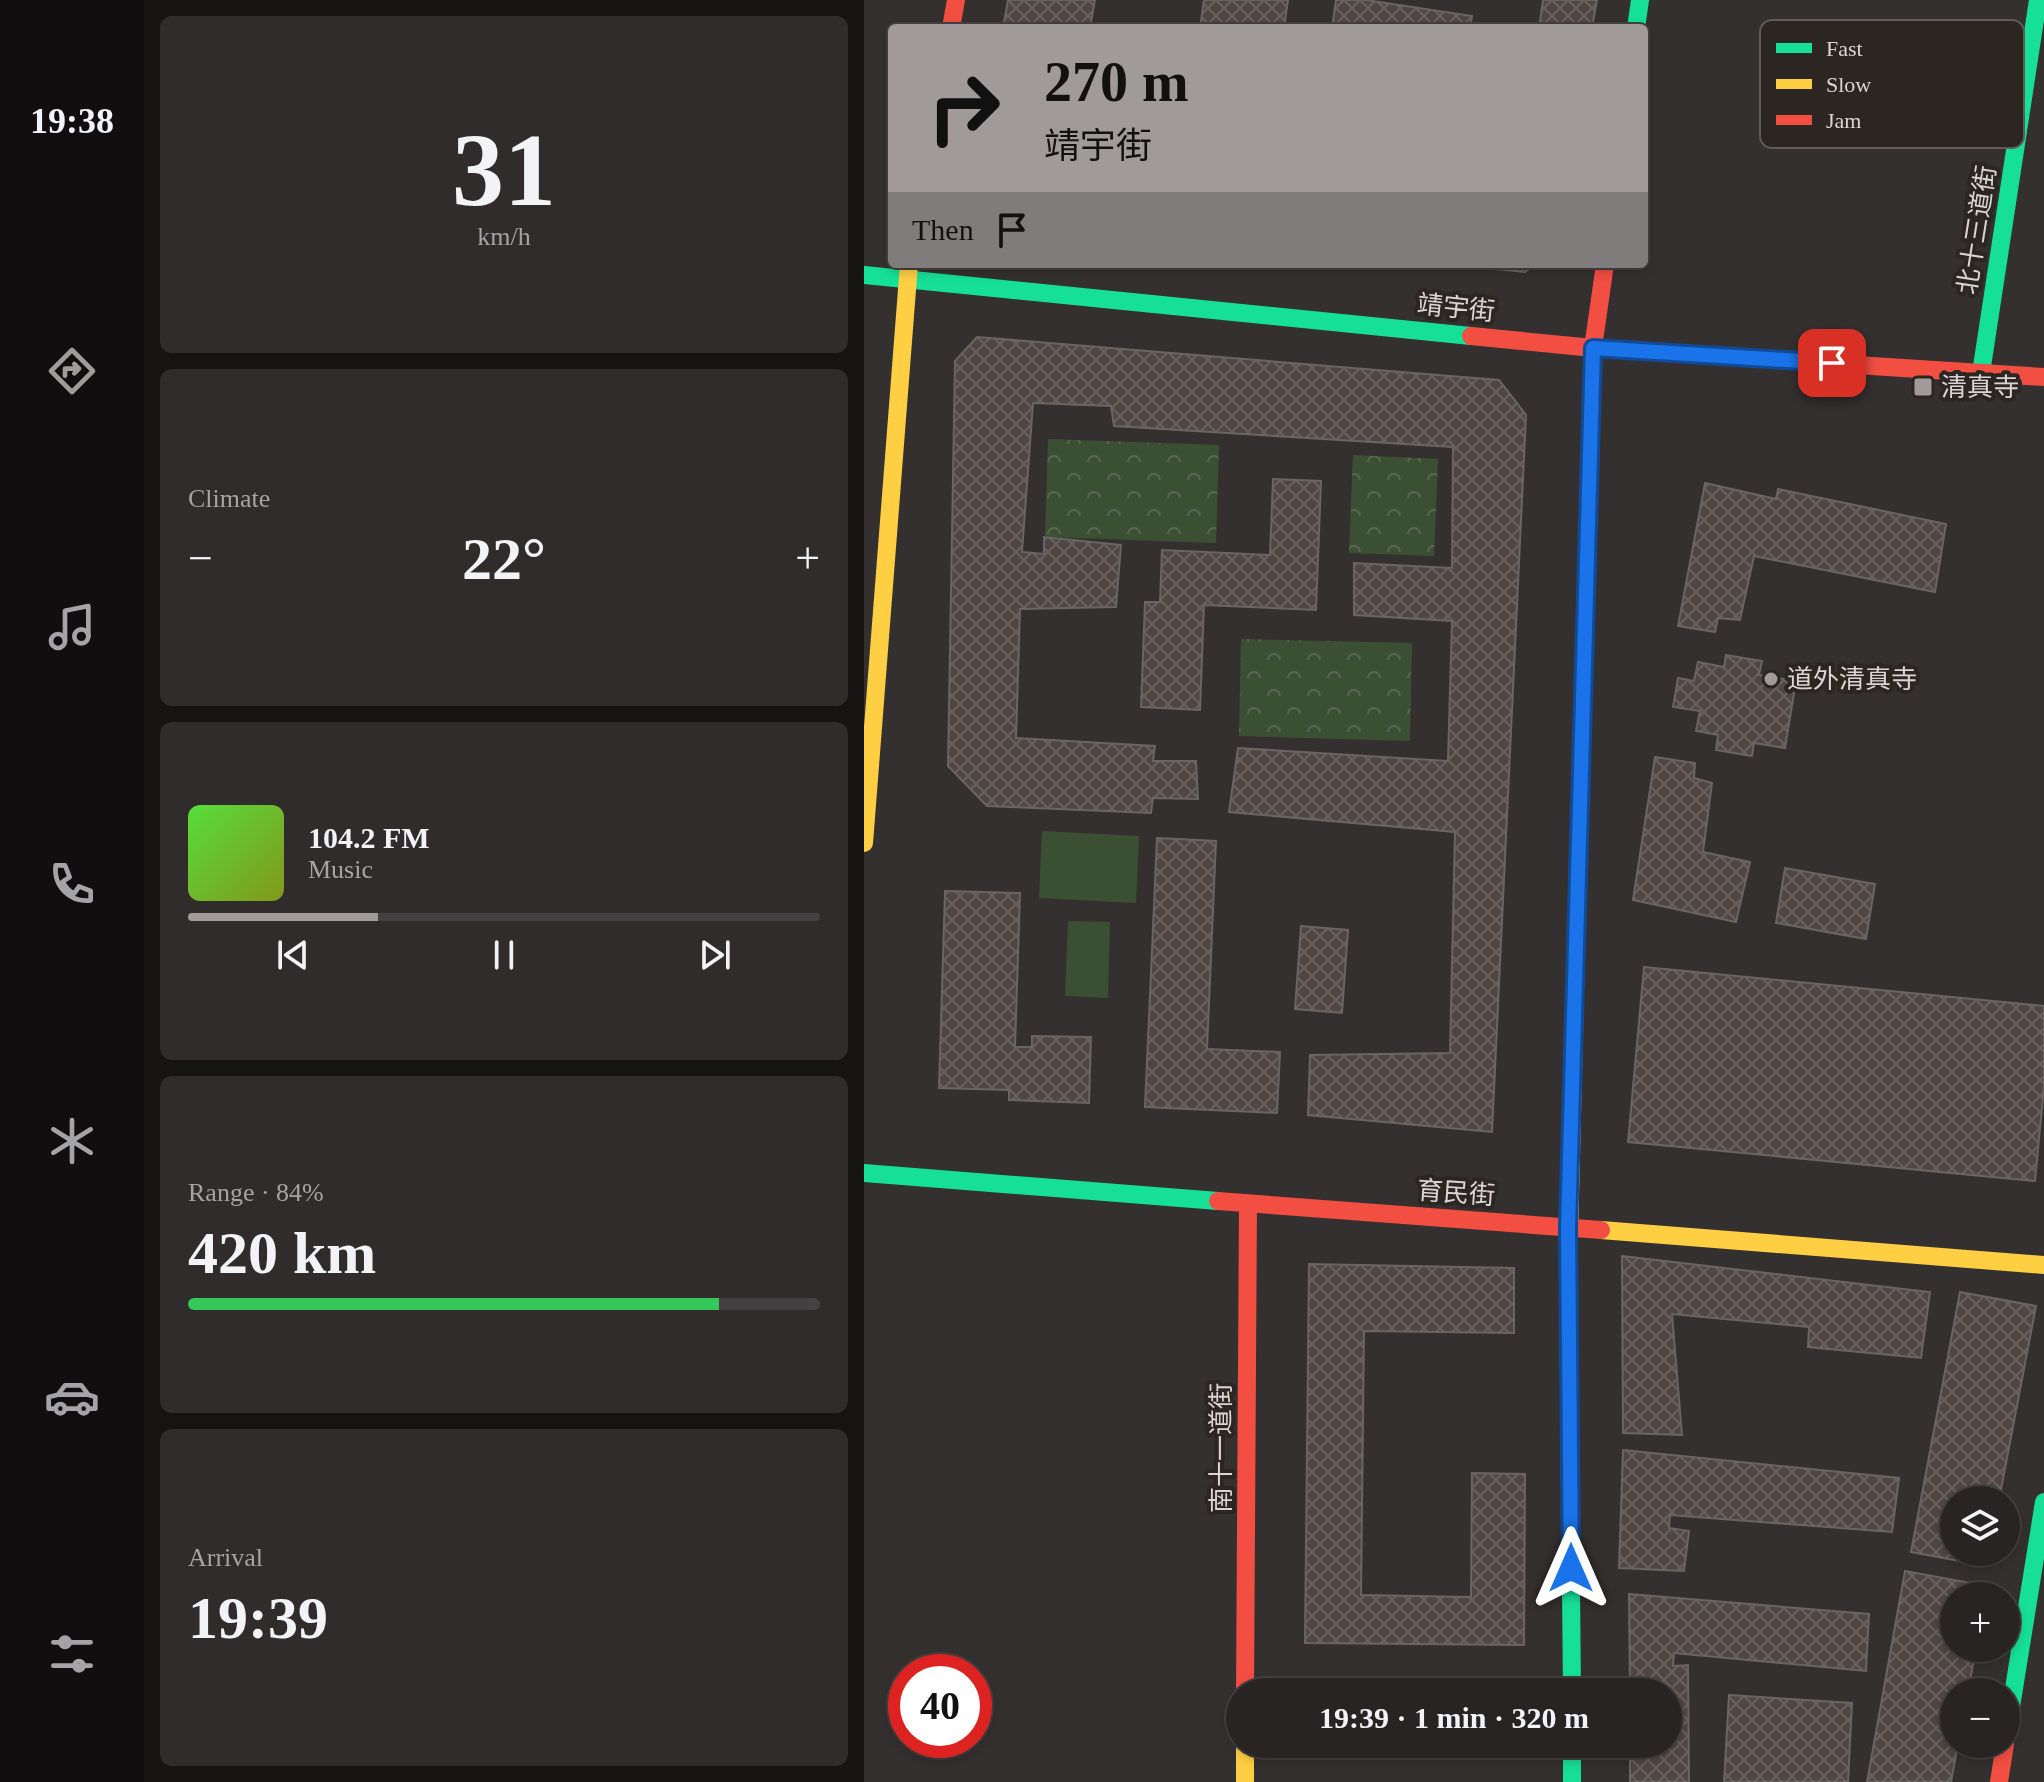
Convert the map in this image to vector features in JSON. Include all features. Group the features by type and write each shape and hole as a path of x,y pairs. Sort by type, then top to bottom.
{"street":[{"path":"952,24 956,0"},
{"path":"1637,24 1640,0"},
{"name":"北十三道街","path":"2024,92 2038,0"},
{"name":"北十三道街","path":"1981,373 2015,148"},
{"path":"1572,1678 1568,1228 1593,348 1604,268"},
{"path":"864,843 907,271"},
{"name":"靖宇街","path":"864,275 907,271 1593,348 2044,377"},
{"name":"育民街","path":"864,1173 2044,1265"},
{"name":"南十一道街","path":"1245,1678 1248,1203"},
{"path":"2016,1678 2044,1502"},
{"path":"1245,1758 1245,1782"},
{"path":"1572,1758 1572,1782"},
{"path":"1999,1782 2003,1758"}],"green space":[{"path":"1048,439 1219,445 1216,543 1045,537"},
{"path":"1353,455 1438,459 1434,556 1349,553"},
{"path":"1241,639 1412,643 1410,741 1239,736"},
{"path":"1042,831 1139,836 1136,903 1039,898"},
{"path":"1068,921 1110,922 1108,998 1065,996"}],"building":[{"path":"1008,0 1095,0 1091,24 1004,24"},
{"path":"1204,0 1288,0 1285,24 1201,24"},
{"path":"1336,0 1366,0 1472,16 1471,24 1333,24"},
{"path":"1543,0 1597,0 1593,24 1540,24"},
{"path":"1484,268 1530,268 1525,272"},
{"path":"977,337 1499,380 1526,415 1492,1132 1308,1115 1310,1055 1450,1053 1455,832 1229,812 1238,748 1448,761 1452,621 1354,615 1354,563 1452,568 1453,447 1114,426 1111,406 1033,403 1022,552 1044,554 1044,537 1121,545 1116,607 1020,609 1016,738 1155,746 1153,761 1196,761 1198,799 1153,798 1151,813 987,806 948,766 955,361"},
{"path":"1273,479 1321,481 1316,610 1204,605 1200,710 1141,707 1145,602 1160,602 1162,550 1270,555"},
{"path":"1705,483 1776,499 1778,489 1946,524 1935,592 1754,556 1740,620 1718,618 1715,632 1678,626"},
{"path":"1726,655 1762,661 1759,675 1796,681 1785,748 1754,743 1752,756 1716,750 1718,735 1696,731 1700,711 1673,707 1678,678 1694,681 1698,662 1724,667"},
{"path":"1655,757 1695,763 1694,778 1712,783 1703,852 1750,862 1736,922 1633,900"},
{"path":"1157,838 1216,841 1207,1049 1280,1052 1277,1113 1145,1107"},
{"path":"1785,868 1875,884 1866,939 1776,923"},
{"path":"945,891 1020,893 1015,1047 1032,1047 1032,1036 1091,1037 1089,1103 1009,1100 1009,1090 939,1088"},
{"path":"1301,926 1348,930 1342,1013 1295,1009"},
{"path":"1644,967 2044,1006 2044,1086 2035,1181 1628,1142"},
{"path":"1622,1256 1930,1292 1921,1358 1808,1347 1809,1327 1672,1314 1682,1435 1623,1433"},
{"path":"1309,1264 1514,1268 1514,1333 1364,1331 1361,1595 1471,1597 1472,1473 1525,1474 1524,1645 1305,1643"},
{"path":"1960,1292 2036,1306 2002,1486 1940,1486 1940,1557 1911,1552"},
{"path":"1623,1450 1899,1478 1892,1532 1670,1515 1669,1528 1689,1531 1684,1571 1619,1568"},
{"path":"1905,1571 1965,1582 1940,1582 1940,1662 1973,1662 1971,1678 1940,1678 1940,1758 1955,1758 1951,1782 1867,1782"},
{"path":"1629,1594 1869,1614 1866,1671 1674,1653 1673,1666 1688,1665 1689,1782 1630,1782 1630,1758 1682,1758 1682,1678 1630,1678"},
{"path":"1729,1695 1852,1703 1848,1782 1724,1782"}],"traffic: fast":[{"path":"1637,24 1640,0"},
{"path":"2024,92 2038,0"},
{"path":"1981,373 2015,148"},
{"path":"864,275 1471,336"},
{"path":"1577,909 1586,591"},
{"path":"864,1173 1218,1201"},
{"path":"1568,1280 1572,1678"},
{"path":"2016,1678 2044,1502"},
{"path":"1572,1758 1572,1782"}],"traffic: slow":[{"path":"864,843 909,268"},
{"path":"1568,1280 1577,909"},
{"path":"1601,1230 2044,1265"},
{"path":"1245,1758 1245,1782"}],"traffic: jam":[{"path":"952,24 956,0"},
{"path":"1586,591 1593,348 1604,268"},
{"path":"1471,336 1593,348 2044,377"},
{"path":"1218,1201 1601,1230"},
{"path":"1245,1678 1248,1203"},
{"path":"1999,1782 2003,1758"}],"place":[{"name":"清真寺","path":"1923,387"},
{"name":"道外清真寺","path":"1771,679"}],"route":[{"path":"1571,1568 1568,1228 1593,348 1832,363"}]}
